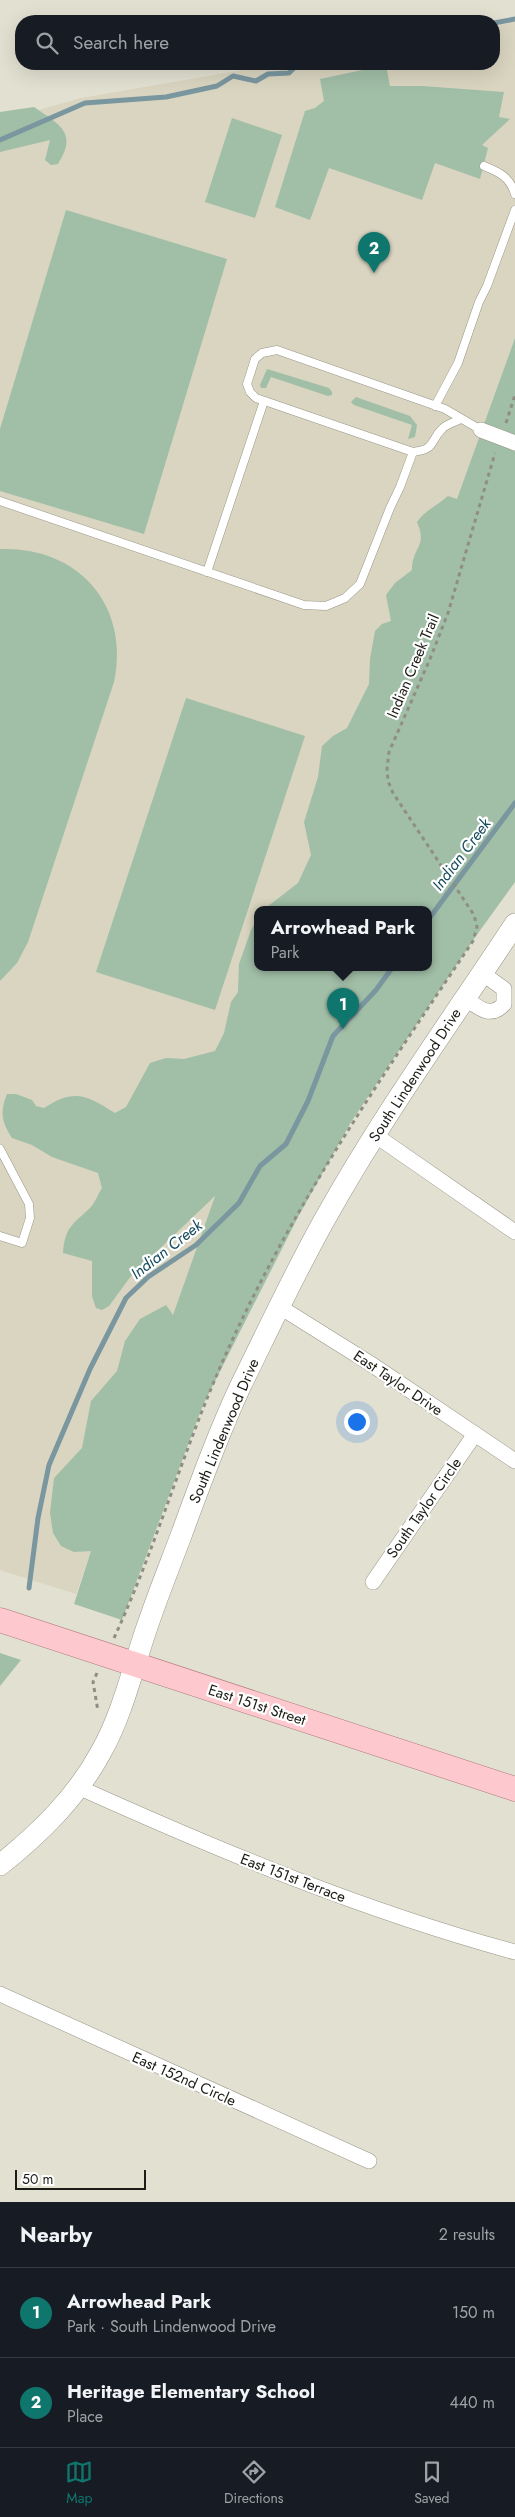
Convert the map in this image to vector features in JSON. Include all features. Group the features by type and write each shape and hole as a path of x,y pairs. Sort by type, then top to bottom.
{"main road":[{"name":"East 151st Street","path":"0,1620 515,1789"}],"street":[{"path":"481,430 515,443"},
{"name":"South Lindenwood Drive","path":"0,1865 28,1842 60,1811 101,1753 118,1714 203,1474 239,1390 280,1307 326,1218 375,1135 421,1062 515,924"},
{"name":"South Lindenwood Drive","path":"465,998 491,1013 498,1010 504,1004 504,989 482,973"},
{"path":"375,1135 515,1232"},
{"name":"East Taylor Drive","path":"280,1307 515,1461"},
{"name":"South Taylor Circle","path":"373,1582 475,1434"},
{"name":"East 151st Terrace","path":"78,1787 260,1866 377,1910 515,1952"},
{"name":"East 152nd Circle","path":"0,1994 369,2161"}],"lane":[{"path":"484,166 509,180 515,194"},
{"path":"435,406 458,363 479,302 487,286 515,210"},
{"path":"461,419 442,429 433,445 425,450 413,452 256,398 250,392 248,379 255,359 262,353 277,350 435,406 461,419 481,430"},
{"path":"207,572 264,401"},
{"path":"0,501 304,605 326,606 345,598 360,584 413,452"},
{"path":"0,1149 29,1204 30,1218 22,1243 0,1236"}],"path":[{"name":"Indian Creek Trail","path":"477,927 474,915 465,898 409,817 388,781 389,752 448,613 500,438 515,395"},
{"path":"93,1682 99,1707 97,1717"}],"shaded area":[{"path":"515,22 515,338 315,906 254,906 254,971 293,971 76,1594 0,1570 0,121 81,98 242,70 500,70 500,25"}],"green space":[{"path":"362,70 387,70 390,86 422,86 504,92 499,117 510,119 482,145 488,148 480,179 435,163 422,200 329,168 310,220 275,207 305,111 315,108 324,101 320,79"},
{"path":"34,107 58,124 66,136 64,153 58,164 51,165 45,160 50,140 0,152 0,112"},
{"path":"232,118 282,135 255,218 205,202"},
{"path":"66,210 227,259 144,534 0,491 0,429"},
{"path":"515,338 515,882 476,936 351,1122 298,1217 203,1405 122,1620 74,1604 91,1551 74,1552 61,1546 53,1533 50,1513 54,1478 82,1448 91,1401 117,1371 125,1341 140,1319 166,1305 173,1315 215,1196 131,1276 109,1306 102,1310 96,1308 92,1296 92,1261 63,1253 70,1227 92,1206 102,1188 98,1173 52,1157 32,1145 12,1138 3,1116 5,1100 7,1094 16,1094 32,1100 36,1106 44,1108 64,1098 80,1096 88,1098 115,1113 126,1107 150,1063 166,1058 184,1059 215,1051 224,1033 231,1002 238,992 239,964 254,925 254,971 432,971 432,906 268,906 298,883 311,855 304,822 318,777 322,746 333,736 347,728 369,684 370,659 375,631 382,624 391,621 386,595 395,583 412,570 414,556 421,537 417,522 424,514 448,496 457,499"},
{"path":"267,369 329,388 332,395 328,396 271,377 266,388 261,388 260,385"},
{"path":"356,397 410,416 417,425 415,437 408,439 412,425 354,405 351,402"},
{"path":"0,549 28,551 53,558 75,569 92,586 106,605 114,628 117,654 114,682 28,942 17,963 0,981"},
{"path":"186,698 305,736 215,1010 96,972"},
{"path":"0,1653 21,1660 0,1686"}],"waterway":[{"path":"500,22 515,19"},
{"path":"0,140 85,103 166,97 217,86 233,76 256,81 268,74 289,73 292,70"},
{"name":"Indian Creek","path":"432,915 515,803"},
{"name":"Indian Creek","path":"29,1588 38,1518 49,1465 90,1369 126,1298 148,1277 196,1245 239,1203 260,1166 286,1144 308,1101 333,1036 376,990 390,971"}],"place":[{"name":"Heritage Elementary School","path":"374,273"},
{"name":"Arrowhead Park","path":"343,1029"}]}
